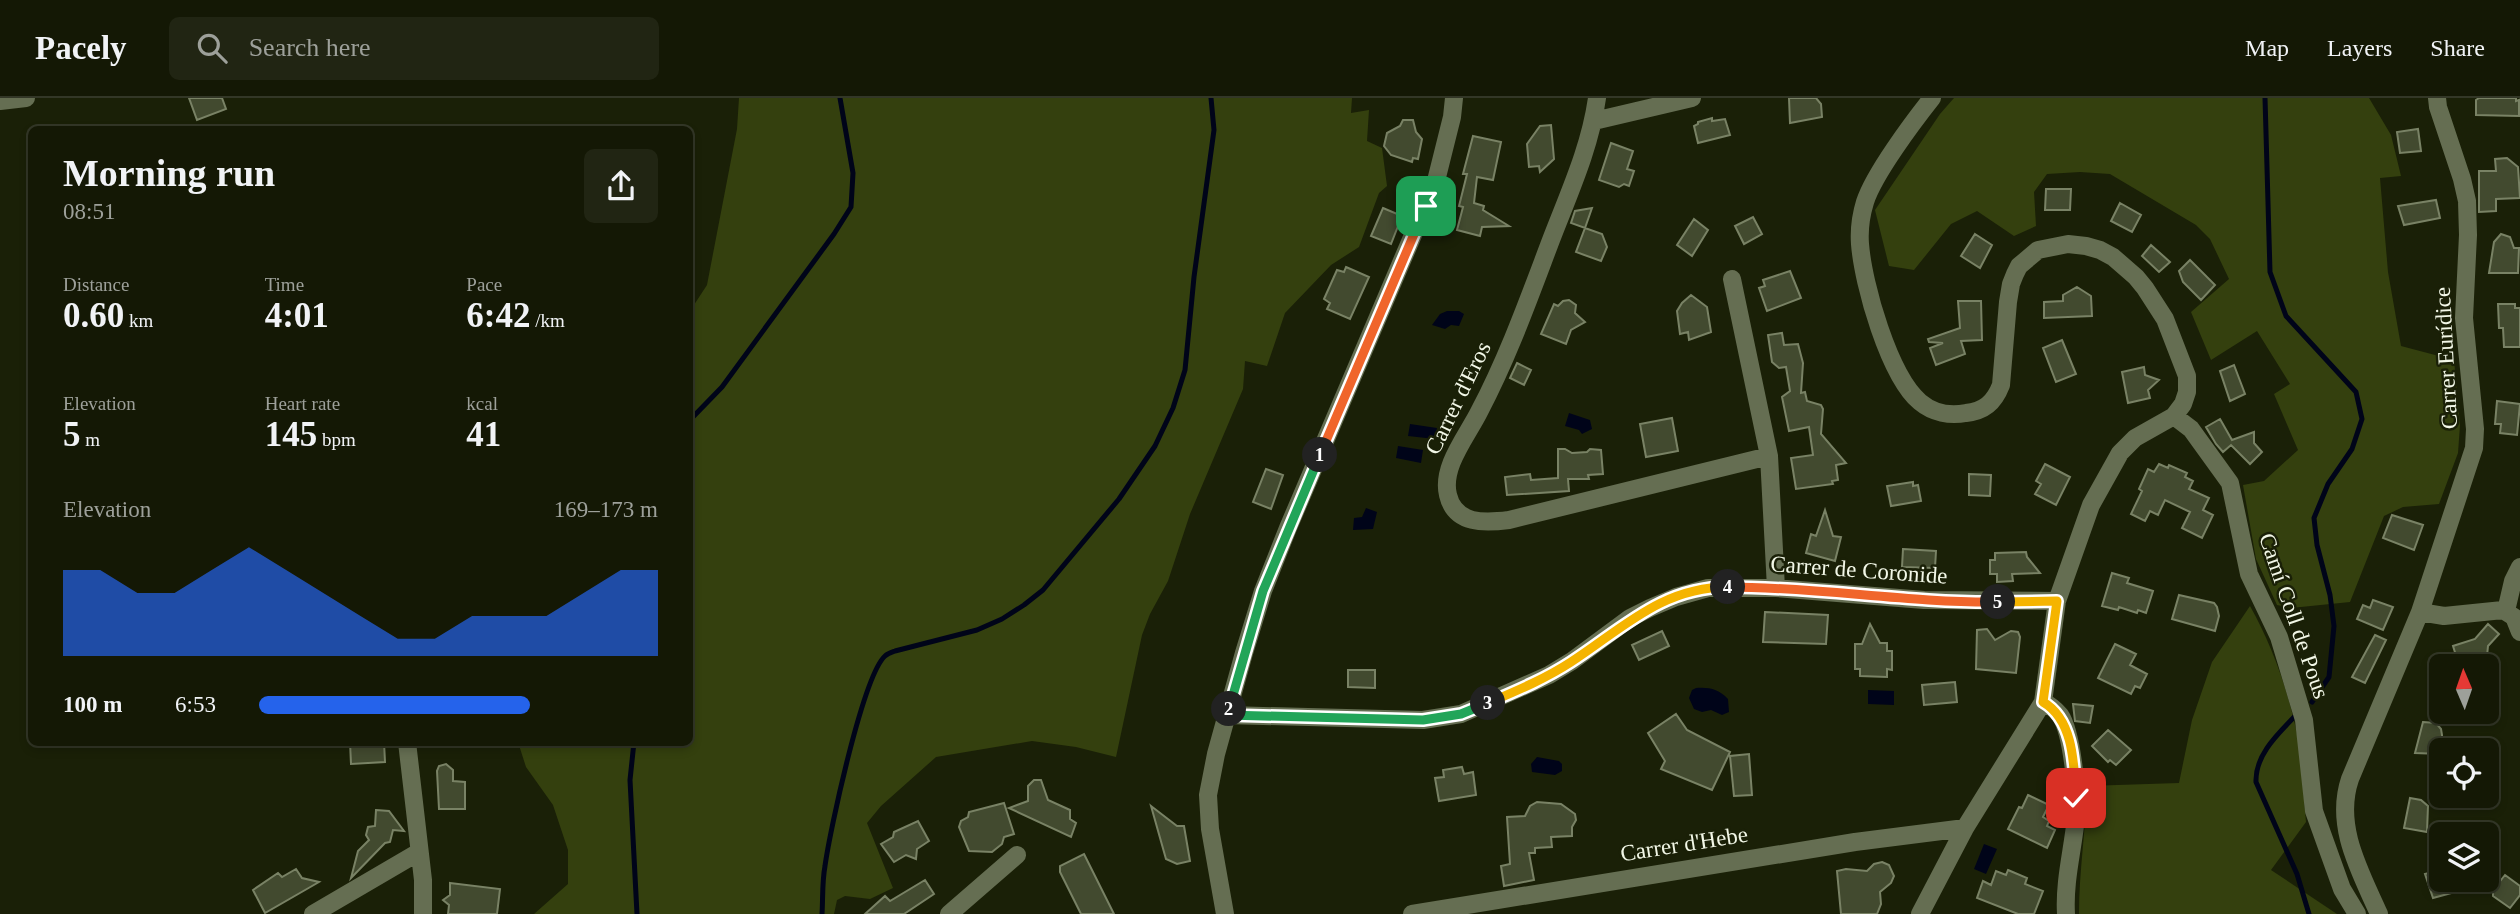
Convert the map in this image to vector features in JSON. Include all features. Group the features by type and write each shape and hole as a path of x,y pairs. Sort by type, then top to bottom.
{"street":[{"path":"0,101 26,98"},
{"path":"1225,914 1210,828 1208,795 1213,763 1263,591 1431,194 1452,117 1454,98"},
{"name":"Carrer d'Eros","path":"1597,98 1588,145 1506,357 1448,471 1448,496 1451,504 1464,518 1474,522 1509,520 1769,456"},
{"path":"1594,121 1692,98"},
{"path":"1920,914 1965,828 2043,702 2057,601 2091,505 2120,453 2135,438 2174,416 2183,404 2187,392 2187,376 2172,334 2145,288 2119,262 2100,250 2077,245 2052,246 2038,250 2019,265 2011,284 2001,385 1997,396 1989,404 1977,411 1951,414 1931,409 1913,395 1904,383 1884,339 1866,281 1860,241 1861,220 1870,191 1932,98"},
{"name":"Carrer Eurídice","path":"2379,914 2349,842 2344,804 2350,779 2420,612 2448,522 2471,462 2475,438 2464,318 2467,201 2437,98"},
{"path":"1732,279 1769,456 1776,588"},
{"name":"Camí Coll de Pous","path":"2174,416 2191,429 2231,483 2249,574 2279,637 2304,720 2314,811 2342,889 2357,914"},
{"path":"2506,611 2513,581 2520,567"},
{"name":"Carrer de Coronide","path":"1227,715 1423,720 1461,714 1549,675 1630,618 1676,597 1708,588 1776,588 1924,600 2057,601"},
{"path":"2420,612 2444,615 2506,611 2514,617 2520,632"},
{"path":"2043,702 2062,717 2075,780 2076,815 2067,881 2066,914"},
{"path":"407,746 423,880 423,914"},
{"name":"Carrer d'Hebe","path":"1412,914 1855,842 1965,828"},
{"path":"313,914 419,852"},
{"path":"950,914 1017,855"}],"green space":[{"path":"739,98 1352,98 1351,113 1369,110 1367,141 1382,148 1387,186 1379,193 1359,247 1331,265 1285,313 1267,366 1245,361 1243,389 1190,514 1168,581 1142,635 1116,757 1076,747 1032,741 936,757 881,806 867,823 893,888 870,899 845,896 837,900 834,914 534,914 568,884 568,850 553,805 526,767 519,746 693,746 693,306 707,285 737,129"},
{"path":"1954,98 2369,98 2391,135 2401,176 2380,178 2388,272 2401,346 2454,360 2460,425 2458,453 2439,504 2403,507 2384,516 2350,602 2291,608 2277,605 2256,559 2243,485 2264,481 2298,450 2274,394 2290,384 2257,331 2211,360 2191,312 2229,279 2210,239 2196,225 2110,174 2047,174 2034,192 2036,226 2014,236 1977,211 1951,224 1914,270 1889,266 1875,210 1940,114"},
{"path":"2250,606 2284,684 2297,734 2303,778 2306,822 2271,870 2337,914 2079,914 2087,786 2179,783 2192,720 2212,662"}],"water":[{"path":"1447,311 1464,314 1459,326 1451,325 1445,329 1432,325 1440,314"},
{"path":"1569,413 1590,420 1592,429 1582,434 1579,430 1565,426"},
{"path":"1410,424 1437,428 1435,439 1408,436"},
{"path":"1398,446 1423,450 1421,463 1396,458"},
{"path":"1366,508 1377,512 1373,529 1353,530 1354,518 1362,517"},
{"path":"1709,688 1721,693 1728,699 1729,712 1722,715 1711,710 1702,712 1694,709 1689,698 1692,690"},
{"path":"1868,690 1894,691 1894,705 1868,704"},
{"path":"1537,757 1559,761 1562,771 1555,775 1532,772 1531,764"},
{"path":"1984,844 1997,849 1986,874 1974,869"}],"building":[{"path":"189,98 222,98 226,109 197,120"},
{"path":"1789,98 1816,98 1821,104 1822,117 1790,123"},
{"path":"2516,98 2516,101 2519,100 2519,116 2476,115 2476,100"},
{"path":"1712,118 1712,121 1725,119 1730,135 1698,143 1694,126"},
{"path":"1403,120 1413,120 1416,132 1422,139 1418,159 1413,158 1412,162 1391,155 1384,146 1387,133 1400,126"},
{"path":"1551,125 1554,159 1540,172 1539,166 1529,167 1527,144 1540,126"},
{"path":"2418,129 2421,151 2400,153 2397,132"},
{"path":"1473,136 1501,142 1493,180 1477,177 1474,203 1484,206 1483,210 1509,226 1482,227 1480,236 1457,230 1463,207 1459,206 1467,174 1463,174"},
{"path":"1611,143 1633,151 1627,169 1634,171 1629,186 1624,184 1619,187 1599,180"},
{"path":"2507,158 2518,167 2520,198 2496,199 2496,211 2479,212 2479,171 2496,171 2495,159"},
{"path":"2046,189 2071,189 2070,210 2045,210"},
{"path":"2436,200 2440,218 2404,225 2398,206"},
{"path":"2120,203 2141,215 2132,232 2111,221"},
{"path":"1383,208 1402,216 1391,244 1371,236"},
{"path":"1592,208 1585,228 1571,223 1575,211"},
{"path":"1753,217 1762,234 1744,244 1735,226"},
{"path":"1694,219 1708,230 1692,256 1677,245"},
{"path":"1585,228 1602,234 1607,247 1601,261 1576,252"},
{"path":"1975,234 1992,245 1980,268 1961,256"},
{"path":"2501,234 2510,237 2514,248 2519,248 2518,273 2489,273 2494,242"},
{"path":"2151,245 2170,262 2159,272 2142,256"},
{"path":"2190,260 2215,285 2201,300 2183,282 2179,271"},
{"path":"1346,267 1369,277 1350,319 1327,309 1330,303 1324,299 1337,270 1344,272"},
{"path":"1790,271 1801,298 1767,311 1759,288 1765,286 1763,280"},
{"path":"2077,287 2091,296 2092,316 2044,318 2044,302 2063,301 2063,295"},
{"path":"1691,295 1707,307 1711,332 1689,340 1688,332 1680,334 1677,311"},
{"path":"1569,300 1576,305 1575,313 1585,322 1571,330 1566,344 1541,334 1554,304 1558,306"},
{"path":"1958,301 1981,301 1982,340 1961,341 1965,354 1936,365 1930,348 1943,343 1929,342 1928,339 1960,328"},
{"path":"2498,304 2515,304 2515,308 2520,308 2520,347 2504,347 2503,328 2499,328"},
{"path":"1782,333 1784,345 1798,344 1803,363 1801,393 1805,392 1807,401 1821,405 1823,409 1821,434 1846,463 1836,465 1838,480 1832,481 1833,484 1796,489 1791,458 1813,455 1809,427 1789,431 1782,397 1790,391 1786,367 1779,368 1772,362 1768,335"},
{"path":"2062,340 2076,374 2056,382 2043,348"},
{"path":"1517,363 1531,370 1524,385 1510,378"},
{"path":"2234,365 2245,394 2230,401 2220,371"},
{"path":"2144,367 2145,375 2159,380 2148,390 2150,398 2128,403 2122,372"},
{"path":"2497,401 2520,404 2517,435 2500,433 2501,424 2495,424"},
{"path":"1672,418 1678,451 1646,457 1640,424"},
{"path":"2220,419 2232,440 2254,432 2254,443 2262,452 2250,464 2231,445 2223,452 2216,444 2206,427"},
{"path":"1558,449 1572,453 1587,452 1590,449 1601,450 1603,474 1588,475 1589,479 1568,479 1569,491 1507,495 1505,477 1530,474 1531,480 1558,478"},
{"path":"2045,464 2070,477 2056,505 2035,494 2041,484 2036,481"},
{"path":"2159,464 2168,468 2169,465 2187,473 2185,477 2193,481 2189,489 2209,498 2203,510 2213,515 2202,538 2182,528 2190,512 2165,500 2158,515 2150,511 2145,521 2131,514 2142,491 2139,489 2148,469 2154,472"},
{"path":"1266,469 1283,475 1271,509 1253,502"},
{"path":"1969,474 1991,475 1990,496 1969,495"},
{"path":"1913,482 1913,486 1918,485 1921,501 1891,506 1887,486"},
{"path":"1825,510 1833,536 1841,537 1835,561 1806,553 1811,534 1816,536"},
{"path":"2392,515 2423,525 2414,550 2383,538"},
{"path":"1903,549 1936,551 1935,568 1902,567"},
{"path":"2026,552 2040,573 2012,574 2013,581 1997,582 1997,574 1990,574 1990,560 1995,560 1995,553"},
{"path":"2112,573 2129,578 2127,583 2153,591 2146,613 2102,606"},
{"path":"2179,595 2214,603 2219,616 2215,631 2172,619"},
{"path":"2373,600 2393,607 2383,630 2357,619 2363,605 2370,608"},
{"path":"1765,612 1828,615 1826,644 1763,642"},
{"path":"1870,624 1880,643 1887,643 1887,651 1892,651 1892,670 1887,669 1887,677 1860,676 1860,669 1855,669 1855,644 1862,644"},
{"path":"2488,624 2499,634 2488,646 2487,654 2456,654 2453,646 2475,639"},
{"path":"1987,629 1995,640 2011,631 2018,632 2020,637 2016,673 1976,669 1977,630"},
{"path":"1662,631 1669,646 1639,660 1632,645"},
{"path":"2375,635 2386,640 2365,683 2352,677"},
{"path":"2115,644 2136,654 2130,665 2147,674 2140,688 2135,686 2131,694 2098,678"},
{"path":"1348,670 1375,670 1375,688 1348,687"},
{"path":"1955,682 1957,702 1924,705 1922,685"},
{"path":"2073,704 2093,706 2090,723 2075,721"},
{"path":"1676,714 1687,730 1730,752 1712,790 1661,769 1665,761 1648,733"},
{"path":"2423,722 2437,724 2441,729 2442,738 2429,738 2429,754 2415,753"},
{"path":"2108,730 2131,750 2116,765 2110,760 2108,762 2092,746"},
{"path":"350,746 384,746 385,762 351,764"},
{"path":"1749,754 1752,795 1734,796 1730,756"},
{"path":"446,764 453,770 453,781 465,782 465,809 439,809 437,771 439,766"},
{"path":"1462,767 1464,774 1473,772 1476,795 1439,801 1435,778 1444,777 1443,770"},
{"path":"1034,780 1041,780 1048,800 1070,810 1070,819 1076,823 1071,837 1009,808 1028,801 1028,786"},
{"path":"2028,795 2049,805 2043,817 2049,821 2047,826 2055,830 2047,848 2008,829"},
{"path":"2410,798 2421,800 2428,806 2427,832 2404,828"},
{"path":"1537,802 1561,804 1575,814 1572,836 1551,837 1552,847 1535,848 1535,853 1529,853 1534,880 1504,886 1501,866 1510,864 1507,817 1525,816 1530,806"},
{"path":"1004,803 1014,834 1004,837 1002,844 992,852 969,851 959,827 961,821 968,817 969,812"},
{"path":"1151,806 1177,826 1184,826 1190,861 1177,864 1166,859"},
{"path":"376,810 389,811 404,831 393,830 390,842 385,843 351,878 358,851 369,840 366,835 368,827 375,826"},
{"path":"918,821 929,841 917,849 916,859 906,855 894,862 881,844 893,837 894,832"},
{"path":"1084,854 1114,914 1081,914 1060,872 1060,866"},
{"path":"1882,862 1889,865 1894,876 1891,883 1880,892 1881,904 1877,914 1841,914 1837,871 1867,871 1874,864"},
{"path":"296,869 302,878 319,882 265,913 253,890 278,873 282,877"},
{"path":"2008,870 2027,878 2025,884 2043,891 2034,914 2018,914 1977,898 1983,881 1991,885 1996,871 2006,875"},
{"path":"2505,875 2520,886 2520,895 2510,908 2493,896 2493,892 2499,892 2499,882"},
{"path":"925,880 934,894 904,914 865,914 885,896 890,901"},
{"path":"450,883 500,889 497,914 448,914 449,905 443,900 450,895"},
{"path":"2431,892 2455,892 2433,898"}],"waterway":[{"path":"693,417 722,387 851,207 853,173 840,98"},
{"path":"822,914 825,866 849,755 867,692 876,669 885,656 977,630 1024,605 1043,590 1119,499 1155,446 1173,408 1185,370 1194,277 1214,130 1211,98"},
{"path":"2265,98 2270,272 2286,316 2356,392 2362,419 2352,449 2328,484 2314,518 2334,626 2329,677 2312,702"},
{"path":"2298,713 2264,753 2259,762 2256,782 2297,874 2309,914"},
{"path":"634,746 630,780 637,914"}],"route":[{"path":"1426,206 1263,591 1227,715 1423,720 1461,714 1549,675 1630,618 1676,597 1708,588 1776,588 1924,600 2057,601 2048,683 2043,702 2062,717 2070,748 2076,798"}]}
